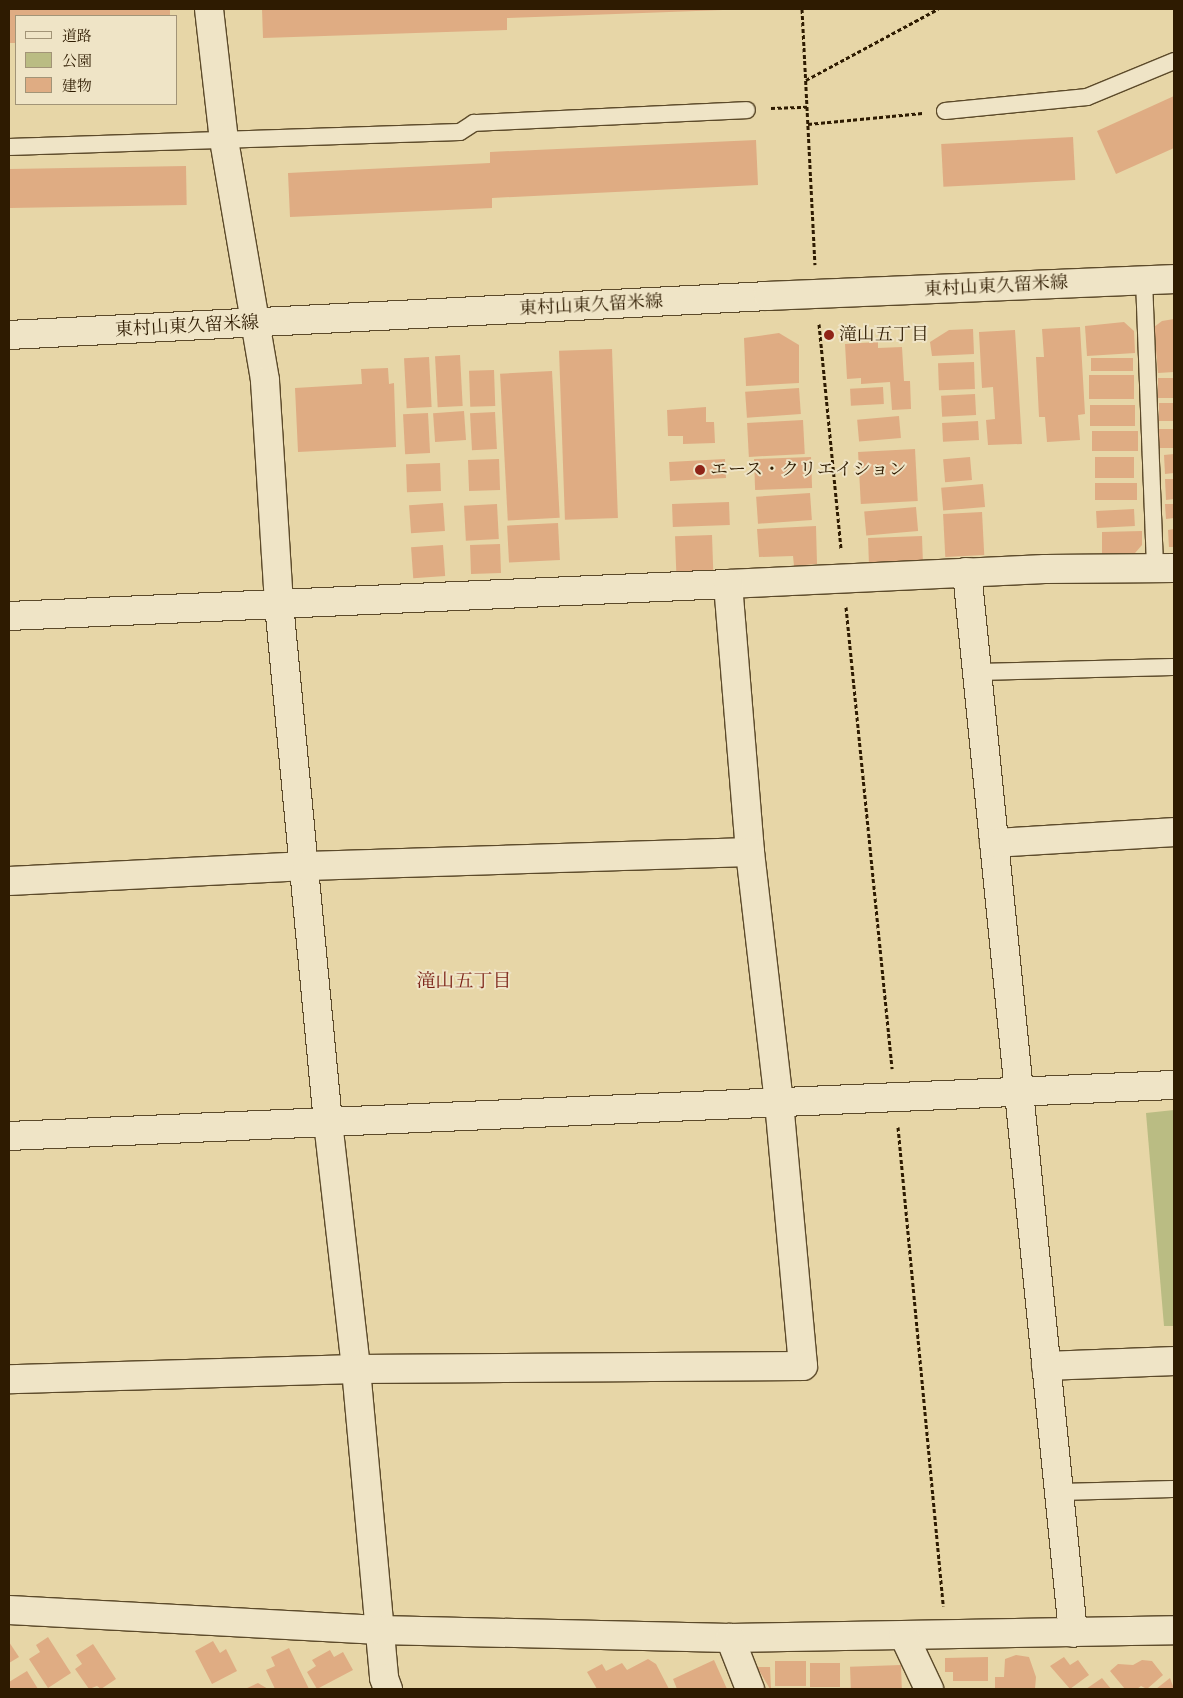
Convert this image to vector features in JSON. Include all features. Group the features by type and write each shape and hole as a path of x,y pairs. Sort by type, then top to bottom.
{"street":[{"path":"209,9 224,140 265,381 280,604 306,866 328,1122 356,1369 379,1630 388,1689"},
{"name":"東村山東久留米線","path":"9,335 1174,279"},
{"path":"9,616 967,572 1165,567"},
{"path":"967,572 1073,1634"},
{"path":"9,1379 356,1369 804,1366 779,1102 750,852 728,584"},
{"path":"994,842 1174,832"},
{"path":"9,881 306,866 750,852"},
{"path":"9,1136 1174,1085"},
{"path":"1046,1366 1174,1361"},
{"path":"9,1610 379,1630 730,1638 945,1634 1171,1635"},
{"path":"904,1636 929,1689"},
{"path":"730,1638 750,1689"}],"lane":[{"path":"945,111 1087,97 1174,61"},
{"path":"9,147 460,132 474,123 747,110"},
{"path":"1144,280 1165,567"},
{"path":"977,672 1174,667"},
{"path":"1059,1492 1174,1489"}],"path":[{"path":"802,9 816,295 895,1097 945,1634"},
{"path":"806,80 938,9"},
{"path":"747,110 807,106"},
{"path":"808,124 945,111"}],"green space":[{"path":"1174,1110 1174,1326 1164,1326 1146,1113"}],"building":[{"path":"9,9 170,9 170,15 15,15 15,43 9,43"},
{"path":"262,9 723,10 507,18 507,30 263,38"},
{"path":"1174,96 1174,148 1116,174 1097,131"},
{"path":"1073,137 1075,180 943,187 941,144"},
{"path":"756,140 758,185 492,198 492,208 290,217 288,173 490,163 490,152"},
{"path":"186,166 187,205 10,208 9,169"},
{"path":"1174,319 1174,372 1158,373 1154,327 1162,321"},
{"path":"1124,322 1134,331 1135,353 1087,356 1085,326"},
{"path":"1080,327 1085,414 1078,415 1080,440 1047,442 1045,417 1039,417 1036,357 1044,357 1042,329"},
{"path":"973,329 974,354 932,356 930,342 949,330"},
{"path":"1015,330 1022,444 988,445 986,420 995,419 993,387 982,388 979,332"},
{"path":"779,333 799,345 799,383 746,386 744,338"},
{"path":"878,342 878,348 902,347 904,381 910,381 911,409 892,410 890,382 861,384 861,378 847,379 845,344"},
{"path":"612,349 618,518 565,520 559,351"},
{"path":"460,355 463,406 438,407 435,356"},
{"path":"429,357 432,407 407,408 404,358"},
{"path":"1091,358 1133,358 1133,371 1091,371"},
{"path":"974,362 975,389 939,390 938,363"},
{"path":"388,368 389,384 394,383 396,447 298,452 295,388 362,384 361,369"},
{"path":"494,370 495,406 470,407 469,371"},
{"path":"552,371 560,518 508,521 500,374"},
{"path":"1089,375 1134,375 1134,399 1089,399"},
{"path":"1158,378 1174,378 1174,398 1158,398"},
{"path":"883,387 884,404 851,406 850,389"},
{"path":"799,388 801,414 747,418 745,392"},
{"path":"975,394 976,415 942,417 941,396"},
{"path":"1159,403 1174,403 1174,421 1159,421"},
{"path":"1090,405 1135,405 1135,426 1090,426"},
{"path":"706,407 706,422 714,422 715,443 683,444 683,436 668,436 667,410"},
{"path":"464,411 466,440 435,442 433,413"},
{"path":"495,412 497,449 472,450 470,413"},
{"path":"428,413 430,453 405,454 403,414"},
{"path":"899,416 901,438 859,442 857,420"},
{"path":"803,420 805,454 749,457 747,423"},
{"path":"978,421 979,440 943,442 942,423"},
{"path":"1157,429 1174,429 1174,448 1157,448"},
{"path":"1092,431 1138,431 1138,451 1092,451"},
{"path":"915,449 918,501 861,504 858,452"},
{"path":"1174,454 1174,473 1165,474 1164,455"},
{"path":"811,457 812,488 755,490 754,459"},
{"path":"970,457 972,480 945,482 943,459"},
{"path":"1095,457 1134,457 1134,478 1095,478"},
{"path":"499,459 500,490 469,491 468,460"},
{"path":"725,459 726,478 670,481 669,462"},
{"path":"440,463 441,491 407,492 406,464"},
{"path":"1165,479 1174,479 1174,499 1166,500"},
{"path":"1095,483 1137,483 1137,500 1095,500"},
{"path":"983,484 985,507 943,511 941,488"},
{"path":"810,493 812,520 758,524 756,497"},
{"path":"729,502 730,525 673,527 672,504"},
{"path":"443,503 445,531 411,533 409,505"},
{"path":"497,504 499,539 466,541 464,506"},
{"path":"1165,504 1174,504 1174,518 1166,519"},
{"path":"916,507 918,531 866,535 864,512"},
{"path":"1134,509 1135,526 1097,528 1096,511"},
{"path":"982,512 984,555 945,557 943,514"},
{"path":"558,523 560,560 509,563 507,526"},
{"path":"816,526 817,564 794,566 793,556 759,557 757,529"},
{"path":"1174,529 1174,547 1169,547 1168,530"},
{"path":"1142,531 1142,545 1135,553 1102,554 1102,532"},
{"path":"712,535 713,573 676,574 675,536"},
{"path":"922,536 923,564 869,566 868,538"},
{"path":"500,544 501,573 471,574 470,545"},
{"path":"443,545 445,576 413,578 411,547"},
{"path":"48,1637 71,1673 48,1688 29,1659 40,1652 36,1645"},
{"path":"213,1641 220,1653 226,1649 237,1671 212,1684 195,1651"},
{"path":"9,1642 19,1657 9,1663"},
{"path":"93,1644 116,1679 101,1689 97,1686 89,1689 75,1669 82,1664 76,1655"},
{"path":"289,1648 309,1689 275,1689 266,1670 275,1666 271,1657"},
{"path":"330,1650 334,1657 343,1652 353,1670 317,1689 307,1672 316,1666 312,1660"},
{"path":"1016,1655 1029,1657 1036,1677 1035,1689 995,1689 995,1677 1004,1677 1005,1659"},
{"path":"988,1657 988,1681 953,1681 953,1672 945,1672 945,1658"},
{"path":"1064,1657 1070,1665 1078,1660 1089,1675 1070,1689 1050,1666"},
{"path":"648,1659 656,1664 669,1689 597,1689 587,1672 602,1664 606,1671 622,1663 627,1670"},
{"path":"714,1660 727,1689 677,1689 673,1679"},
{"path":"1142,1660 1152,1661 1163,1675 1147,1689 1141,1686 1137,1689 1125,1689 1110,1671 1118,1664 1133,1665"},
{"path":"775,1661 806,1661 806,1686 775,1686"},
{"path":"810,1663 840,1663 840,1687 810,1687"},
{"path":"901,1665 902,1689 851,1689 850,1667"},
{"path":"757,1667 770,1667 771,1689 770,1689"},
{"path":"27,1671 38,1689 9,1689 9,1682"},
{"path":"1102,1678 1111,1689 1086,1689"},
{"path":"1170,1678 1174,1689 1156,1689"},
{"path":"258,1683 268,1689 245,1689"}],"place":[{"name":"滝山五丁目","path":"829,335"},
{"name":"エース・クリエイション","path":"700,470"}],"district":[{"name":"滝山五丁目","path":"464,982"}]}
